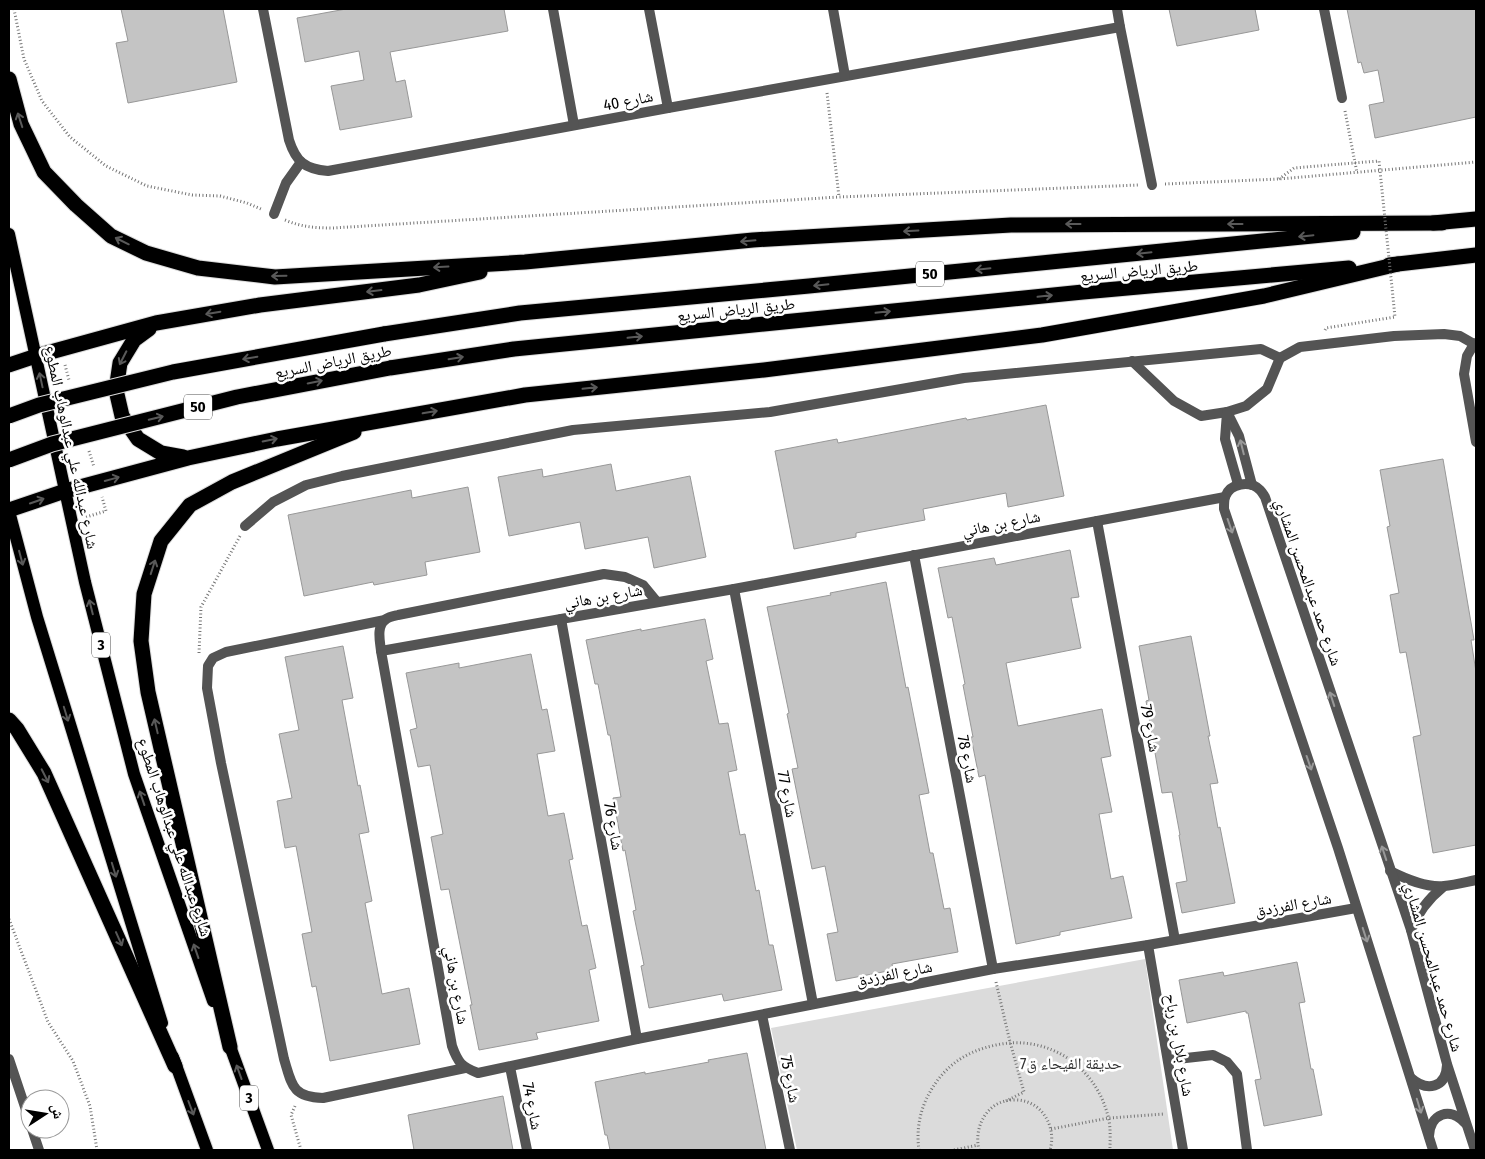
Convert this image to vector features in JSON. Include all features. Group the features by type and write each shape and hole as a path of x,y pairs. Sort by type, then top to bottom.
{"highway":[{"path":"9,79 21,124 44,172 76,205 111,236 146,253 198,268 275,277 525,262 753,240 1011,224 1442,223"},
{"name":"طريق الرياض السريع","path":"9,416 39,405 172,372 520,312 809,286 1476,219"},
{"name":"طريق الرياض السريع","path":"9,460 52,444 238,397 390,368 514,349 1476,255"},
{"path":"9,366 36,356 156,323 260,305 420,285 525,262"},
{"path":"9,511 65,491 188,458 277,439 525,395 764,370 1042,335 1264,296 1398,264"},
{"path":"156,323 134,340 120,363 116,390 122,416 138,439 161,453 188,458"},
{"path":"230,1047 148,692 141,641 144,594 161,541 190,505 232,482 382,421"},
{"path":"9,720 17,729 44,773 175,1066"}],"main road":[{"name":"شارع عبدالله علي عبدالوهاب المطوع","path":"9,234 85,582 134,774 268,1150"},
{"path":"9,511 37,617 175,1066 208,1150"}],"street":[{"path":"264,9 289,140 294,154 301,162 286,183 274,214"},
{"path":"553,9 574,125"},
{"path":"649,9 668,108"},
{"path":"833,9 845,76"},
{"path":"1117,9 1152,185"},
{"path":"1324,9 1342,98"},
{"name":"شارع 40","path":"301,162 313,170 336,170 825,79 1120,27"},
{"path":"1132,361 1174,401 1201,416 1227,412 1246,406 1267,389 1280,358 1300,347 1394,336 1444,334 1460,336 1475,344 1467,356 1464,374 1476,442"},
{"path":"246,526 273,502 306,485 342,476 573,430 770,412 964,378 1261,350 1280,358"},
{"path":"1227,412 1225,439 1238,484"},
{"path":"1227,412 1239,436 1252,484 1238,484 1230,489 1225,497 1224,509 1332,829 1433,1150"},
{"name":"شارع حمد عبدالمحسن المشاري","path":"1252,484 1265,497 1410,930 1447,1064 1475,1150"},
{"name":"شارع بن هاني","path":"465,1068 457,1058 452,1046 381,651 734,589 1225,497"},
{"name":"شارع 79","path":"1097,520 1175,940"},
{"name":"شارع 78","path":"914,555 993,969"},
{"path":"300,1094 292,1083 282,1049 219,754 207,688 208,666 213,658 226,652 385,620 398,615 604,574 625,577 643,585 657,602"},
{"name":"شارع 77","path":"734,589 813,1004"},
{"name":"شارع 76","path":"561,619 637,1039"},
{"path":"381,651 381,626 385,620"},
{"path":"1390,871 1415,882 1443,887 1476,880"},
{"path":"1410,930 1423,906 1432,895 1443,887"},
{"name":"شارع الفرزدق","path":"300,1094 310,1098 323,1098 465,1068 478,1073 637,1039 993,969 1148,946 1356,908"},
{"name":"شارع بلال بن رباح","path":"1148,946 1183,1150"},
{"name":"شارع 75","path":"762,1015 790,1150"},
{"path":"1168,1060 1213,1055 1228,1062 1237,1074 1247,1150"},
{"path":"9,1059 20,1092"},
{"path":"1411,1078 1418,1084 1426,1087 1435,1085 1442,1080 1446,1073 1447,1064"},
{"name":"شارع 74","path":"510,1067 527,1150"},
{"path":"1429,1137 1429,1128 1434,1120 1442,1115 1451,1114 1459,1117 1466,1123"}],"path":[{"path":"14,9 24,59 42,101 70,137 106,166 147,186 192,195 220,196 248,203 292,223 312,228 839,196 1279,179 1476,162"},
{"path":"825,79 839,196"},
{"path":"1342,98 1357,173"},
{"path":"1279,179 1294,168 1379,161 1395,318 1326,328"},
{"path":"208,666 199,652 201,607 246,526"},
{"path":"9,919 48,1022 74,1062 90,1106 97,1150"},
{"path":"979,1150 977,1132 981,1120 994,1106 1024,1092 993,969"},
{"path":"919,1150 918,1127 921,1113 930,1092 943,1073 967,1054 981,1048 1010,1042 1025,1042 1054,1050 1079,1067 1089,1078 1104,1103 1109,1118 1110,1150"},
{"path":"300,1094 291,1115 301,1150"},
{"path":"1006,1101 1016,1100 1032,1104 1044,1114 1051,1129 1052,1140 1050,1150"},
{"path":"1051,1129 1109,1118 1177,1114"},
{"path":"954,1150 978,1145"}],"green space":[{"name":"حديقة الفيحاء ق7","path":"1145,959 1173,1150 797,1150 771,1028"}],"building":[{"path":"121,9 223,9 237,82 128,103 116,43 128,41"},
{"path":"346,9 504,9 508,31 390,52 396,82 405,80 412,117 340,130 331,86 364,80 359,51 305,62 297,18"},
{"path":"1169,9 1255,9 1259,30 1177,46"},
{"path":"1347,9 1476,9 1476,117 1375,138 1369,105 1384,102 1378,70 1364,73 1361,62 1358,63"},
{"path":"1046,405 1064,496 1008,507 1006,493 923,509 925,520 856,533 856,537 794,549 775,451 837,439 838,443 966,418 967,420"},
{"path":"1443,459 1474,640 1471,640 1476,672 1476,845 1433,853 1413,737 1421,735 1406,652 1400,653 1390,595 1399,593 1387,527 1390,526 1380,470"},
{"path":"611,464 616,491 690,476 706,557 654,568 648,537 585,549 580,522 509,536 498,477 542,469 543,477"},
{"path":"468,487 480,552 425,562 427,575 374,585 373,582 304,596 288,515 411,490 412,498"},
{"path":"1070,550 1079,597 1071,598 1081,648 1006,663 1018,726 1102,709 1111,756 1101,758 1112,812 1099,814 1111,879 1123,876 1132,918 1060,932 1060,935 1016,944 985,775 979,777 963,685 965,684 952,617 948,618 938,568 994,558 996,565"},
{"path":"886,582 906,688 908,687 929,793 919,795 930,853 933,853 944,909 950,908 958,952 892,964 893,970 836,981 827,934 838,932 825,866 812,869 792,769 798,768 787,714 789,713 767,607"},
{"path":"705,619 713,659 706,661 719,724 728,723 737,770 728,772 740,835 745,834 756,891 759,890 769,945 773,945 782,990 724,1001 722,994 649,1008 641,966 644,965 633,911 636,910 613,798 621,797 610,735 608,735 598,684 595,684 586,640"},
{"path":"1191,636 1218,783 1210,784 1235,903 1182,913 1176,883 1187,881 1180,835 1172,792 1162,793 1146,701 1149,700 1139,646"},
{"path":"343,646 353,698 342,700 358,786 360,785 369,832 359,834 372,901 365,903 382,994 409,988 420,1044 330,1061 316,986 312,987 302,934 312,932 296,846 285,848 277,801 292,798 279,734 299,730 285,657"},
{"path":"531,654 542,710 547,709 555,751 537,754 548,816 564,813 573,859 569,860 582,926 587,925 596,968 589,970 599,1021 536,1033 538,1039 479,1050 449,889 441,890 431,837 443,834 430,765 418,767 410,730 417,728 406,673 459,663 459,668"},
{"path":"1297,962 1305,1002 1299,1003 1311,1069 1313,1069 1322,1115 1264,1126 1255,1080 1261,1079 1248,1013 1246,1011 1187,1023 1179,980 1223,972 1224,976"},
{"path":"747,1053 766,1150 610,1150 607,1135 605,1135 595,1082 709,1062 708,1060"},
{"path":"503,1096 513,1150 414,1150 408,1115"}]}
